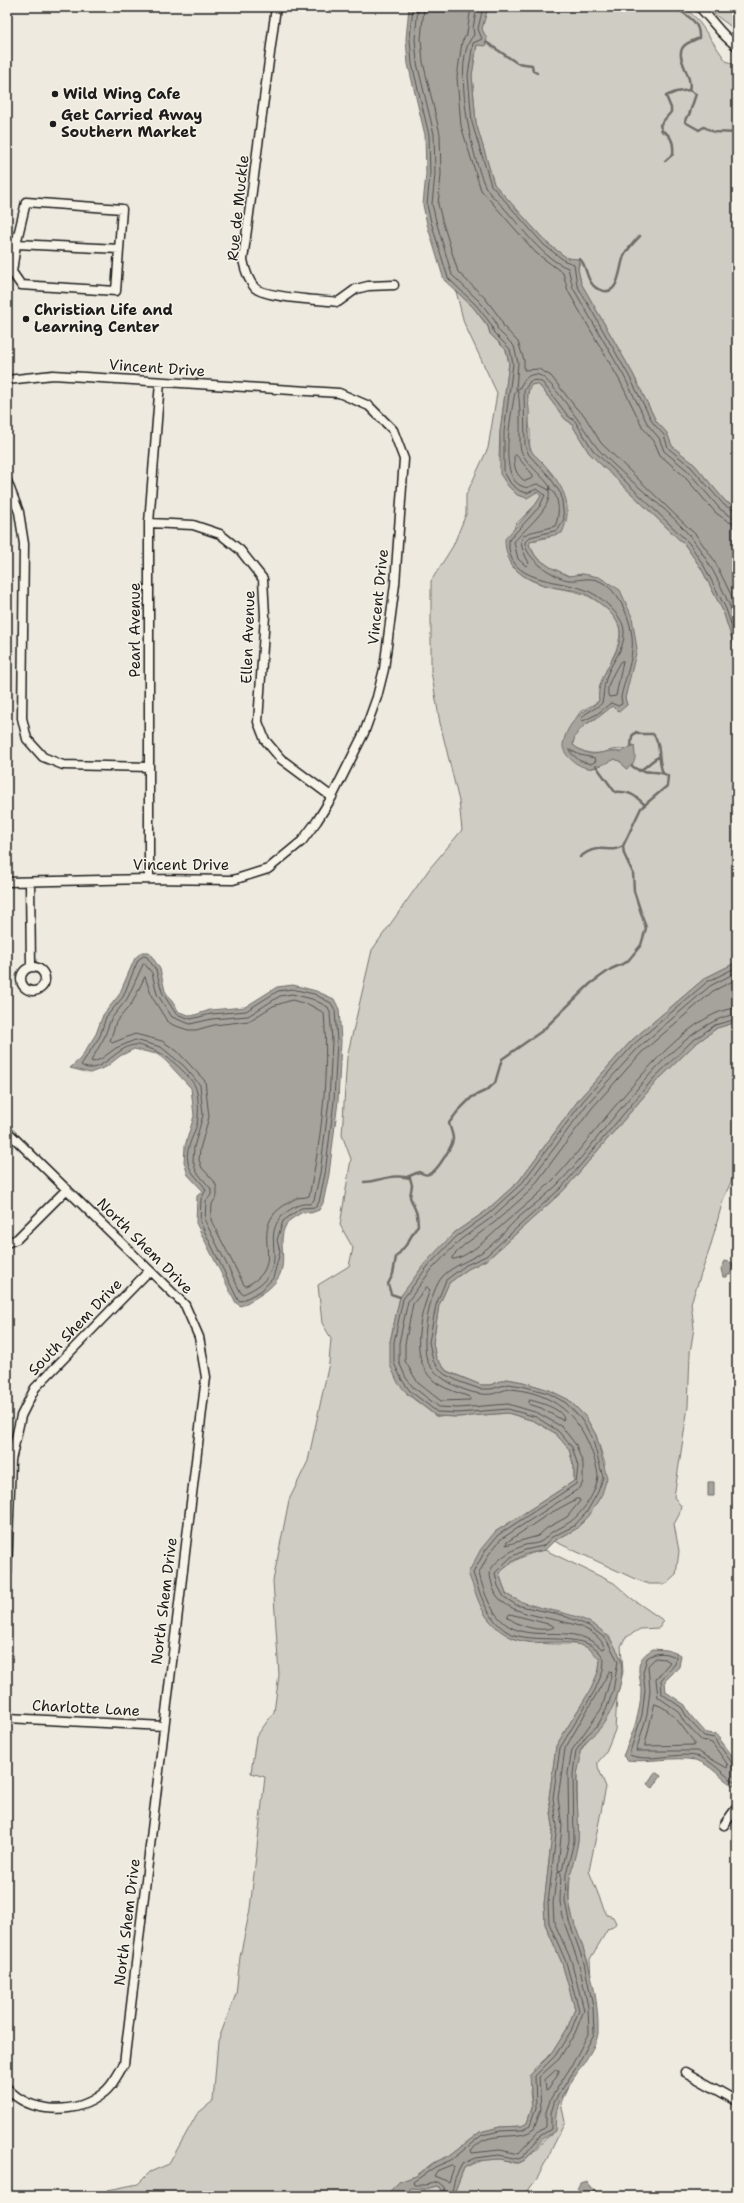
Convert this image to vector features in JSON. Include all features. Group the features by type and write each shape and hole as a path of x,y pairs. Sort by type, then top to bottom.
{"street":[{"name":"Rue de Muckle","path":"276,7 243,260 246,275 256,289 274,295 338,302 356,289 368,286 394,285"},
{"path":"699,7 708,15 718,29 737,46"},
{"path":"26,202 122,209 120,249 116,292 21,285 9,271 26,202"},
{"path":"7,240 16,244 120,249"},
{"name":"Vincent Drive","path":"7,380 52,375 339,393 369,406 393,430 404,459 394,584 384,669 377,697 364,733 332,797 302,842 268,869 234,880 149,879 7,882"},
{"name":"Pearl Avenue","path":"149,879 149,523 160,382"},
{"path":"7,481 19,512 24,544 22,718 27,739 43,757 63,765 149,767"},
{"name":"Ellen Avenue","path":"149,523 193,525 220,534 240,550 263,579 265,616 258,722 265,740 280,759 332,797"},
{"path":"30,882 31,967"},
{"name":"North Shem Drive","path":"7,1131 185,1305 199,1337 206,1377 124,2064 113,2083 103,2094 88,2104 57,2110 34,2106 15,2096 7,2088"},
{"path":"7,1243 17,1239 67,1190"},
{"name":"South Shem Drive","path":"7,1573 11,1460 20,1416 35,1388 150,1271"},
{"name":"Charlotte Lane","path":"7,1718 164,1726"},
{"path":"724,1825 737,1807"},
{"path":"685,2072 737,2101"}],"shaded area":[{"path":"488,7 684,7 697,19 726,61 737,66 737,515 734,506 726,502 694,464 672,446 667,433 656,421 633,374 581,283 578,269 580,261 567,258 547,243 494,184 476,123 472,75 477,44"},
{"path":"717,7 737,7 737,31 714,14"},
{"path":"456,291 473,307 488,327 490,334 506,350 509,363 500,432 499,457 541,496 536,504 515,525 510,565 525,577 538,583 589,596 610,612 619,627 619,642 601,683 599,701 580,712 565,737 591,769 615,759 621,762 634,754 634,745 624,750 592,753 582,751 573,745 574,736 581,727 599,717 612,706 627,705 625,698 629,678 632,617 583,574 569,576 550,567 536,557 529,544 531,541 550,537 552,474 538,460 530,447 527,402 531,385 536,384 540,386 565,419 571,423 589,453 685,545 701,568 723,611 737,655 737,962 705,978 631,1041 580,1098 519,1181 486,1211 454,1233 400,1297 390,1342 407,1394 436,1416 458,1417 508,1413 534,1421 555,1433 569,1449 574,1467 574,1481 495,1532 483,1608 498,1628 516,1639 537,1643 583,1645 589,1648 600,1659 599,1670 591,1689 556,1746 549,1798 553,1826 544,1904 545,1924 562,1963 575,2009 567,2029 552,2053 534,2069 530,2092 532,2108 527,2123 522,2126 500,2127 480,2132 449,2156 433,2163 416,2176 399,2182 385,2196 100,2196 108,2190 138,2184 150,2172 169,2164 197,2114 213,2101 218,2041 236,1994 240,1957 250,1909 265,1777 251,1773 256,1737 274,1712 279,1675 273,1581 289,1500 308,1461 329,1363 331,1338 322,1323 318,1285 349,1266 353,1248 340,1225 351,1159 342,1135 347,1057 372,950 430,868 462,830 459,801 440,723 431,671 431,581 453,546 466,514 466,495 488,448 497,393 464,323"},
{"path":"737,1022 737,1168 723,1200 710,1248 691,1303 694,1328 690,1353 688,1407 674,1497 681,1506 679,1515 674,1524 679,1551 676,1575 666,1584 649,1584 635,1579 554,1541 576,1529 605,1464 596,1435 585,1416 569,1400 549,1390 507,1379 490,1385 481,1385 447,1371 436,1358 433,1343 439,1305 449,1283 468,1269 488,1259 565,1189 656,1082 694,1045 717,1028"},
{"path":"545,1550 614,1583 631,1598 664,1621 659,1628 640,1629 625,1638 621,1646 623,1672 617,1697 615,1730 605,1754 598,1762 598,1767 606,1787 589,1871 607,1915 613,1917 616,1923 613,1927 608,1929 590,1959 591,1980 588,1962 573,1920 569,1900 570,1874 578,1842 577,1774 580,1752 589,1738 601,1727 610,1712 621,1676 622,1661 609,1636 537,1607 517,1601 506,1594 499,1573 520,1558 531,1553"},
{"path":"568,2087 561,2103 565,2122 538,2177 524,2196 453,2196 464,2168 477,2162 490,2159 502,2159 518,2163 529,2156 551,2135 557,2106"},
{"path":"437,2186 441,2188 443,2196 404,2196 411,2188 425,2189"}],"water":[{"path":"409,7 488,7 482,29 487,39 485,46 477,45 472,75 476,123 494,184 547,243 567,258 579,259 578,269 581,283 633,374 656,421 667,433 672,446 694,464 726,502 735,506 737,515 737,655 723,611 701,568 685,545 589,453 571,423 565,419 540,386 536,384 531,385 528,391 528,441 531,450 561,486 567,504 567,513 566,523 562,533 531,541 529,545 536,557 550,567 569,576 583,574 599,577 620,590 632,617 637,649 625,698 627,705 620,711 616,710 612,706 607,711 588,722 578,732 573,745 581,750 593,754 609,751 621,752 634,745 634,762 626,769 621,762 615,759 592,768 583,767 569,758 563,745 564,739 571,724 582,713 599,701 601,682 618,647 620,639 620,630 617,622 608,610 588,595 543,584 526,577 513,566 506,549 505,539 536,504 541,496 537,492 527,498 517,495 508,486 500,474 500,432 509,363 506,350 490,334 488,326 473,307 444,280 427,224 423,205 426,174 425,135 408,64 406,39"},
{"path":"142,952 149,952 160,969 165,991 179,1012 192,1016 210,1010 245,1007 277,987 293,985 316,991 334,999 339,1009 341,1041 338,1101 329,1174 323,1203 319,1210 311,1213 303,1212 287,1223 282,1238 283,1260 280,1274 276,1281 268,1289 241,1306 236,1303 196,1223 197,1196 203,1191 188,1175 184,1162 185,1146 194,1116 191,1088 166,1061 157,1054 134,1049 120,1056 106,1067 90,1073 70,1068 80,1059 96,1034 103,1015 119,995 135,958"},
{"path":"737,962 737,1022 717,1028 694,1045 656,1082 565,1189 488,1259 468,1269 449,1283 439,1305 433,1343 436,1358 446,1371 481,1385 490,1385 507,1379 549,1390 569,1400 585,1416 596,1435 607,1478 602,1494 589,1516 576,1529 554,1541 545,1550 526,1554 513,1561 499,1573 506,1594 536,1606 582,1619 596,1626 608,1637 618,1652 622,1670 621,1680 611,1711 601,1727 586,1741 582,1748 580,1752 577,1774 578,1841 571,1871 568,1893 571,1913 586,1958 594,1990 598,2033 592,2049 559,2103 556,2113 555,2131 543,2139 525,2160 518,2163 500,2159 476,2161 464,2168 453,2196 443,2196 441,2188 437,2186 425,2189 411,2188 404,2196 385,2196 399,2182 416,2176 433,2163 449,2156 480,2132 500,2127 522,2126 527,2123 532,2108 530,2075 552,2053 567,2029 575,2009 562,1963 545,1924 544,1904 553,1826 549,1798 556,1746 591,1689 599,1670 600,1659 588,1648 573,1643 525,1642 513,1638 501,1631 489,1620 482,1610 468,1573 481,1549 495,1532 574,1481 574,1467 569,1449 555,1433 534,1421 508,1413 458,1417 436,1416 407,1393 398,1383 390,1365 390,1342 400,1297 425,1263 454,1233 486,1211 519,1181 580,1098 631,1041 705,978"},
{"path":"725,1261 733,1263 730,1275 723,1277 721,1269"},
{"path":"708,1482 714,1482 714,1496 708,1496"},
{"path":"653,1649 667,1650 681,1655 679,1667 665,1681 666,1692 685,1705 691,1716 706,1733 716,1734 737,1762 737,1787 726,1781 707,1765 695,1760 679,1759 635,1761 627,1760 623,1756 633,1732 641,1699 639,1665 644,1656"},
{"path":"655,1772 661,1776 653,1788 647,1784"},
{"path":"588,2181 590,2187 599,2193 599,2196 588,2196 577,2189 580,2183"}],"waterway":[{"path":"675,7 692,19 699,32 699,38 685,45 682,49 681,55 689,78 689,90 696,94 685,122 699,130 704,127 714,132 737,133"},
{"path":"486,42 517,63 532,65 533,71 537,73"},
{"path":"665,161 673,154 673,143 670,137 662,131 660,125 671,112 666,96 676,92 689,90"},
{"path":"579,259 584,264 588,278 594,286 605,291 611,290 617,281 624,256 640,236"},
{"path":"631,747 632,736 636,732 641,734 653,734 658,742 660,763 663,773"},
{"path":"639,771 659,757"},
{"path":"596,766 615,792 632,794 645,805"},
{"path":"407,1177 419,1172 430,1174 437,1168 444,1158 453,1139 449,1123 458,1111 472,1097 487,1090 495,1083 502,1059 542,1031 590,984 611,969 627,962 641,945 646,928 634,891 633,873 624,854 623,846 641,808 667,786 668,776 660,772 641,771 632,766"},
{"path":"580,857 593,850 613,849 623,846"},
{"path":"364,1182 398,1176 410,1178 412,1185 410,1197 417,1214 418,1225 406,1245 396,1257 393,1274 388,1284 391,1294 400,1297"}],"place":[{"name":"Wild Wing Cafe","path":"55,94"},
{"name":"Get Carried Away Southern Market","path":"53,124"},
{"name":"Christian Life and Learning Center","path":"26,319"}]}
